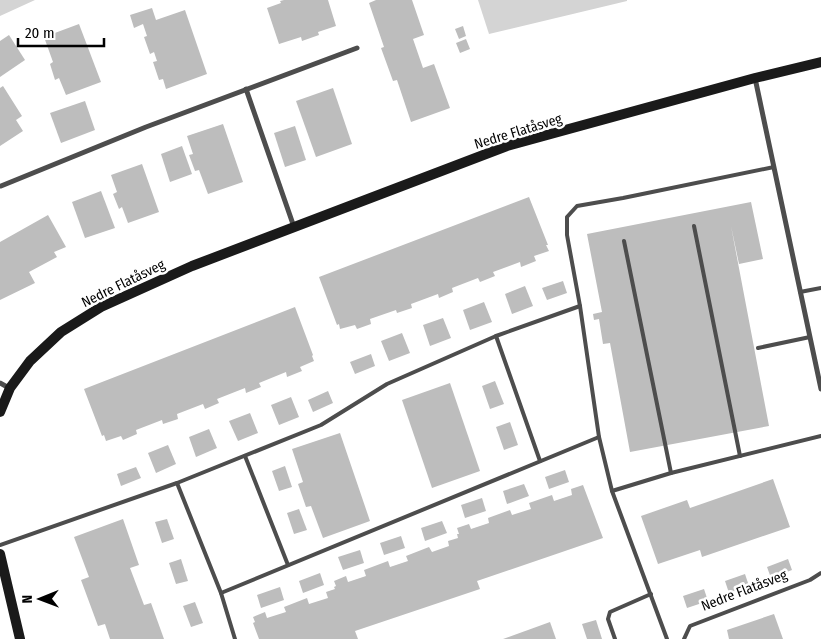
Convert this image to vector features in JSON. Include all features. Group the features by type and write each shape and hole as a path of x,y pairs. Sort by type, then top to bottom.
{"street":[{"path":"1,186 146,127 356,48"},
{"name":"Nedre Flatåsveg","path":"0,412 10,388 30,361 60,332 101,307 192,266 507,146 755,78 821,62"},
{"path":"755,78 821,389"},
{"path":"246,89 294,226"},
{"path":"0,383 10,388"},
{"path":"0,554 20,639"}],"lane":[{"path":"667,639 612,491 599,437 580,306 567,235 567,217 577,206 774,167"},
{"path":"694,226 740,456"},
{"path":"624,241 671,472"},
{"path":"800,292 821,288"},
{"path":"0,545 176,483 244,456 321,424 388,384 496,336 580,306"},
{"path":"496,336 540,461"},
{"path":"758,348 810,337"},
{"path":"612,491 671,472 821,436"},
{"path":"221,593 599,437"},
{"path":"244,456 288,565"},
{"path":"176,483 221,593 236,639"},
{"name":"Nedre Flatåsveg","path":"684,639 690,626 810,580 821,573"},
{"path":"615,639 608,619 610,612 651,594"}],"shaded area":[{"path":"0,0 35,0 0,16"},
{"path":"478,0 627,0 627,1 489,34"}],"building":[{"path":"284,0 328,0 336,26 318,32 319,35 302,41 301,37 279,44 267,8"},
{"path":"376,0 412,0 424,35 413,39 423,68 434,64 450,108 411,122 397,80 393,81 381,48 384,47 369,3"},
{"path":"152,8 156,20 185,10 207,74 166,89 163,79 159,80 153,62 157,61 154,52 150,54 144,37 147,36 143,24 134,28 130,15"},
{"path":"79,24 101,82 66,95 59,78 55,80 50,64 53,62 44,37"},
{"path":"463,26 466,36 459,39 455,29"},
{"path":"9,35 25,60 0,77 0,41"},
{"path":"466,39 470,49 460,53 456,43"},
{"path":"3,86 22,116 16,120 23,131 0,146 0,88"},
{"path":"333,88 352,144 316,157 296,101"},
{"path":"85,101 95,130 61,143 50,113"},
{"path":"223,124 243,182 208,194 199,170 195,171 189,155 193,154 187,136"},
{"path":"295,126 306,160 285,167 274,133"},
{"path":"182,146 192,174 170,182 161,154"},
{"path":"142,164 159,212 128,223 122,207 119,209 113,194 117,192 111,175"},
{"path":"101,191 115,228 85,238 72,202"},
{"path":"529,197 549,251 534,256 536,261 521,267 520,262 493,272 495,276 480,282 478,278 452,288 453,292 439,298 438,294 411,304 412,308 397,313 396,310 370,319 371,324 357,329 355,325 340,329 339,324 337,325 319,277"},
{"path":"751,202 763,259 739,264 731,226 769,426 630,452 610,343 603,344 599,319 594,320 593,314 602,312 587,234"},
{"path":"48,215 66,247 54,252 57,257 29,272 35,283 0,300 0,242"},
{"path":"563,281 567,293 547,300 542,288"},
{"path":"525,286 533,306 512,314 505,294"},
{"path":"484,302 492,322 470,330 463,310"},
{"path":"295,307 314,361 300,367 302,371 287,377 286,372 259,383 261,387 246,393 245,388 217,399 219,403 205,409 203,404 177,414 178,419 163,424 162,420 136,430 137,434 123,440 121,436 106,441 104,435 102,436 84,389"},
{"path":"443,318 451,338 430,346 423,325"},
{"path":"402,333 410,353 389,361 381,341"},
{"path":"371,354 375,366 355,374 350,362"},
{"path":"495,381 504,404 490,409 482,386"},
{"path":"450,383 480,471 432,488 402,400"},
{"path":"328,391 333,403 313,412 308,400"},
{"path":"291,397 299,417 279,425 271,405"},
{"path":"250,413 258,433 238,441 229,421"},
{"path":"510,422 518,445 504,450 496,427"},
{"path":"209,429 217,448 196,457 189,437"},
{"path":"340,433 370,521 323,538 311,506 306,507 298,484 303,482 292,449"},
{"path":"168,445 176,464 156,473 148,453"},
{"path":"285,466 292,487 279,491 272,471"},
{"path":"136,467 141,478 121,486 117,474"},
{"path":"565,470 569,482 549,489 545,477"},
{"path":"773,479 790,527 702,557 700,550 658,564 641,516 687,500 690,508"},
{"path":"524,484 529,496 507,504 503,491"},
{"path":"583,485 603,538 477,581 480,589 355,631 358,639 259,639 253,623 255,622 253,617 265,612 267,618 286,612 284,607 307,598 309,604 328,598 326,592 335,589 334,581 346,576 348,582 366,576 364,570 388,561 390,567 408,561 406,556 429,547 432,552 449,546 448,541 458,538 457,528 469,524 471,529 489,523 488,518 510,510 512,515 531,509 529,503 552,495 554,501 572,495 571,489"},
{"path":"482,498 486,511 465,518 461,505"},
{"path":"299,509 307,530 294,534 287,513"},
{"path":"123,519 139,565 130,568 144,605 151,603 164,639 110,639 105,624 98,626 81,580 89,577 74,537"},
{"path":"167,519 174,539 162,543 155,522"},
{"path":"442,521 447,533 425,541 421,528"},
{"path":"401,536 405,548 384,555 380,543"},
{"path":"360,550 364,563 343,570 338,557"},
{"path":"181,559 188,581 176,584 169,563"},
{"path":"788,559 792,570 771,578 767,567"},
{"path":"320,573 324,585 303,593 299,581"},
{"path":"745,574 749,586 729,593 725,581"},
{"path":"280,587 284,600 261,608 257,595"},
{"path":"704,589 708,601 687,608 683,596"},
{"path":"195,602 203,623 191,627 183,606"},
{"path":"774,614 783,639 729,639 727,630"},
{"path":"596,620 602,639 587,639 582,624"},
{"path":"550,622 556,639 503,639"}]}
